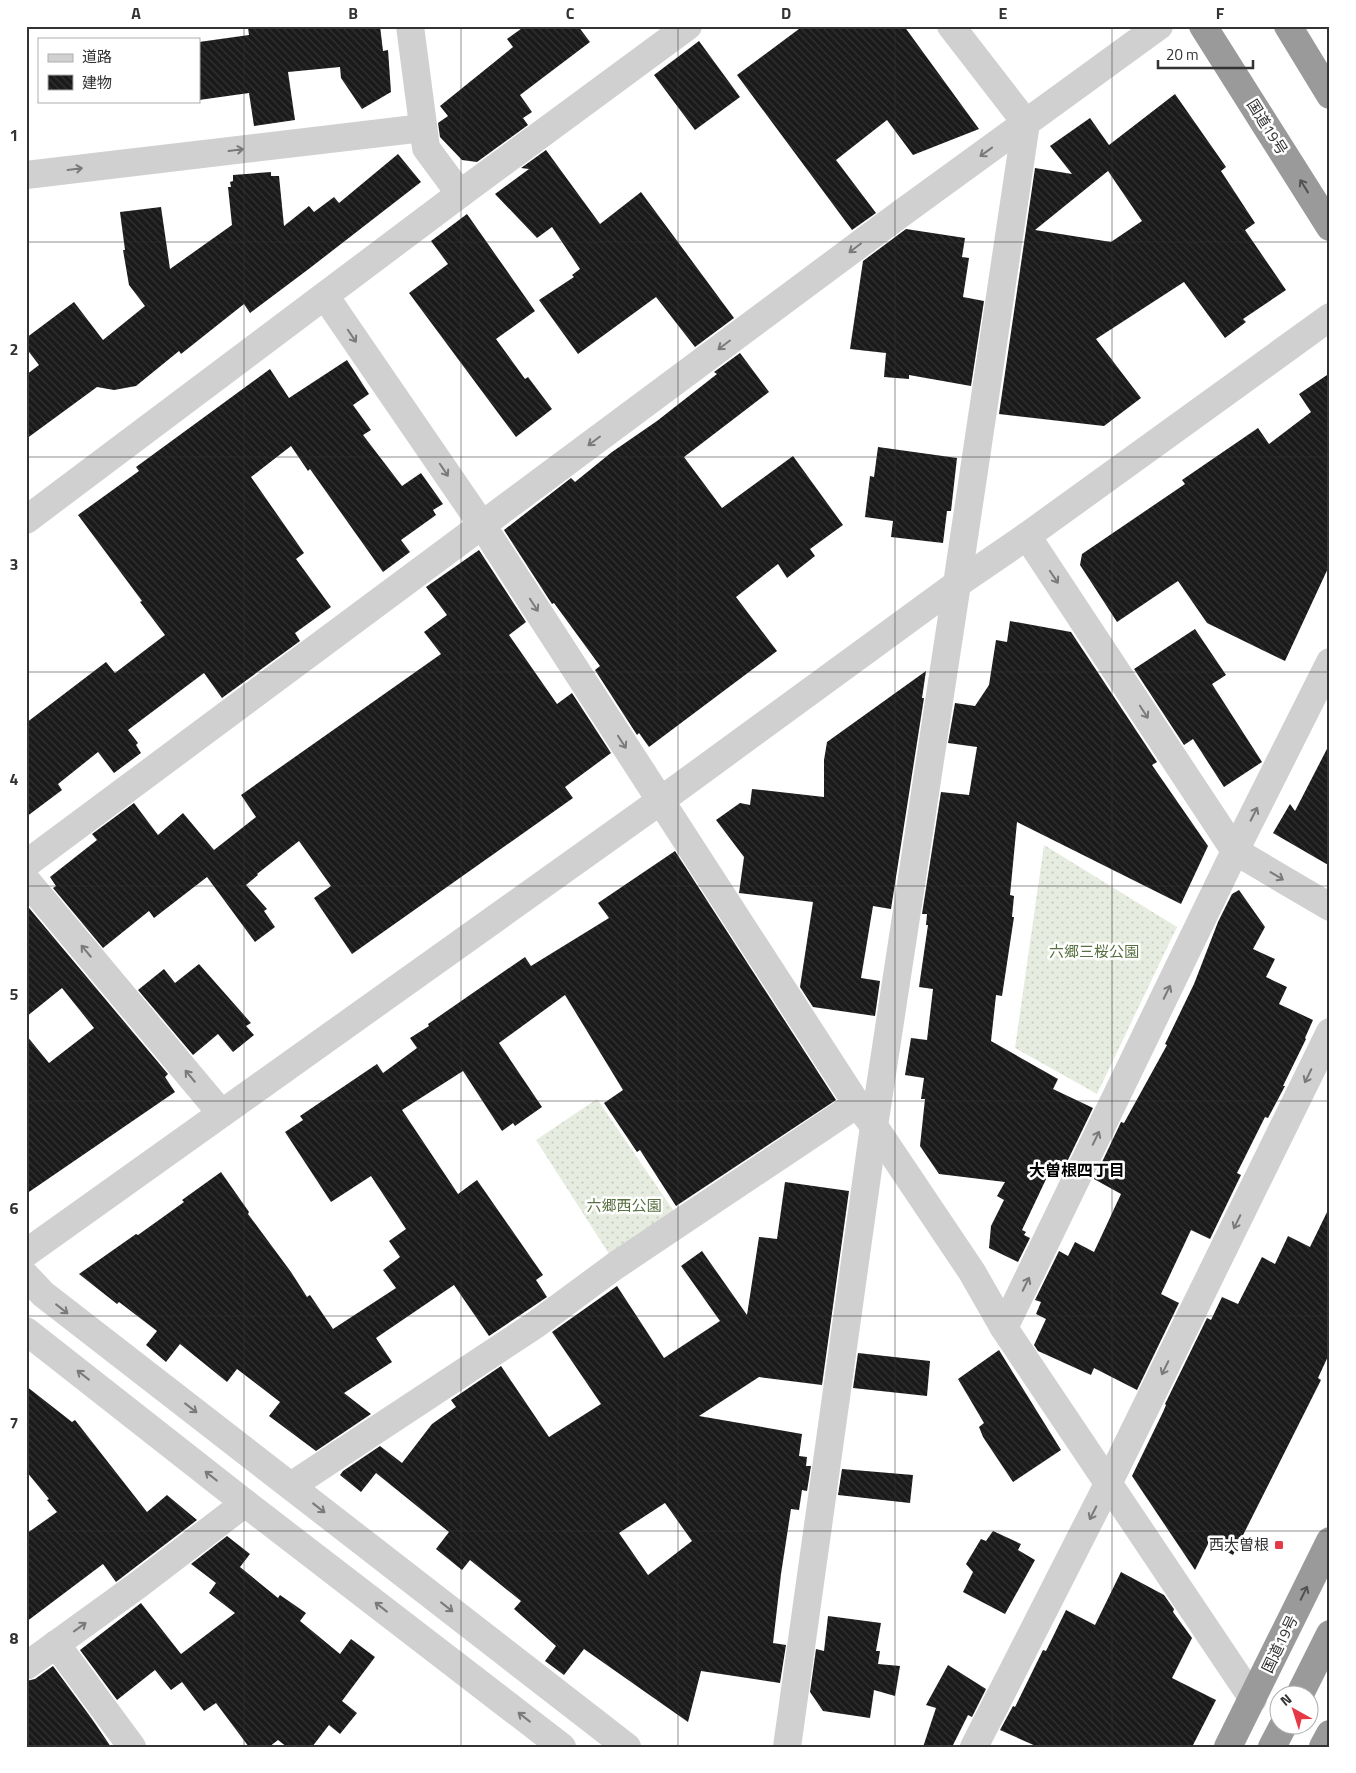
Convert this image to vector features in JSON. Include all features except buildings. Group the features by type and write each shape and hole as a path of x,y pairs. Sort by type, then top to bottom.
{"highway":[{"name":"国道19号","path":"1203,26 1330,227"},
{"path":"1295,29 1330,95"},
{"name":"国道19号","path":"1228,1747 1330,1541"},
{"path":"1304,1686 1330,1634"},
{"path":"1323,1747 1330,1734"}],"street":[{"path":"410,26 426,148 460,194"},
{"path":"29,514 688,26"},
{"path":"786,1747 874,1126 1026,123 951,26"},
{"path":"26,864 899,215 1159,26"},
{"path":"26,175 423,128"},
{"path":"325,296 482,525 857,1104 874,1126 972,1272 1004,1328 1253,1699"},
{"path":"26,1253 660,802 815,686 1330,317"},
{"path":"1026,536 1235,851 1330,907"},
{"path":"1004,1328 1235,851 1330,662"},
{"path":"26,880 221,1113"},
{"path":"974,1747 1108,1484 1330,1032"},
{"path":"291,1486 535,1325 615,1266 857,1104"},
{"path":"26,1276 44,1294 627,1747"},
{"path":"26,1331 562,1747"},
{"path":"26,1666 138,1585 245,1502"},
{"path":"56,1644 132,1747"}],"green space":[{"name":"六郷三桜公園","path":"1044,845 1177,927 1097,1094 1015,1048"},
{"name":"六郷西公園","path":"597,1099 678,1217 613,1260 536,1140"}],"place":[{"name":"西大曽根","path":"1279,1545"}],"district":[{"name":"大曽根四丁目","path":"1077,1170"}]}
